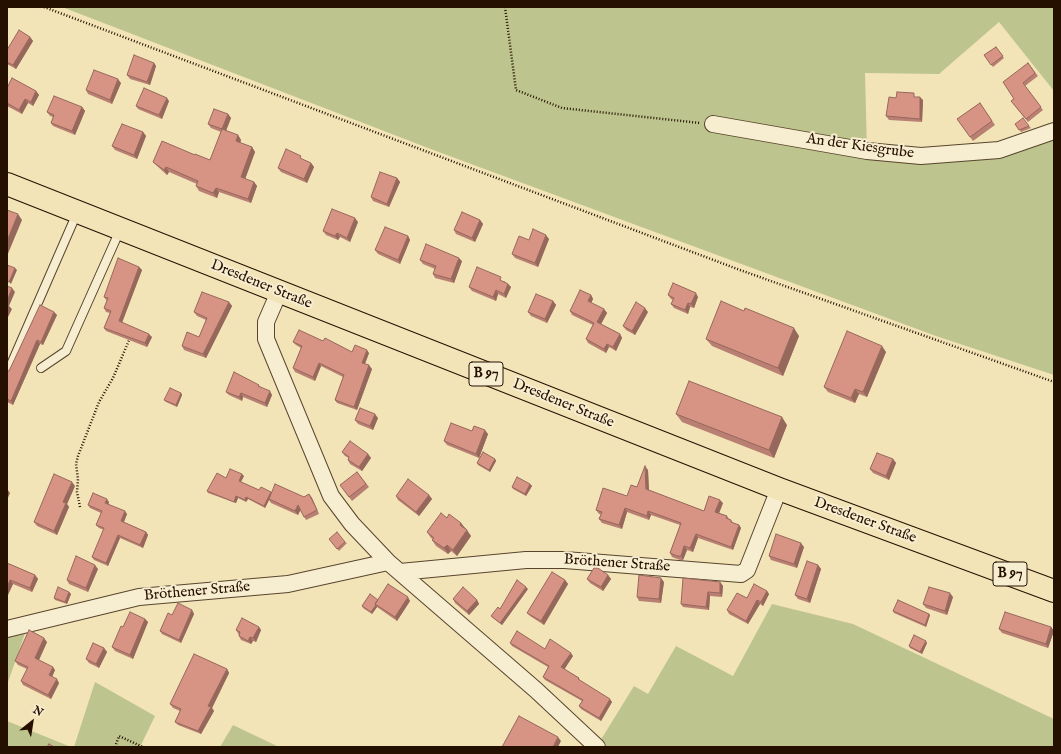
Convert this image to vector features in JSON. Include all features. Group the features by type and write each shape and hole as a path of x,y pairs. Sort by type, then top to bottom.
{"main road":[{"name":"Dresdener Straße","path":"7,184 779,489 1054,591"}],"street":[{"name":"An der Kiesgrube","path":"712,124 867,151 920,156 999,150 1054,131"},
{"path":"279,292 266,322 266,338 331,496 352,524 394,567 536,690 597,747"},
{"name":"Bröthener Straße","path":"7,629 139,596 288,584 394,567 526,560 565,560 741,574 747,570 779,489"}],"lane":[{"path":"9,369 77,212"},
{"path":"41,368 66,351 120,229"}],"path":[{"path":"44,7 740,270 1054,382"},
{"path":"505,7 516,90 562,108 712,124"},
{"path":"80,507 77,492 78,480 76,464 78,456 99,402 113,378 130,339 129,334"},
{"path":"115,747 119,736 143,747"}],"green space":[{"path":"62,7 1054,7 1054,91 999,22 939,74 865,73 867,150 999,150 1054,130 1054,375 936,336 436,151"},
{"path":"772,604 853,624 1054,719 1054,747 597,746 634,686 648,694 676,646 733,676"},
{"path":"28,625 7,685 7,629"},
{"path":"95,682 155,716 140,747 74,747"},
{"path":"7,721 71,747 7,747"},
{"path":"233,725 279,747 220,747"}],"building":[{"path":"19,30 30,37 13,65 7,62 7,50"},
{"path":"996,47 1003,56 991,65 984,55"},
{"path":"134,55 154,63 147,82 127,75"},
{"path":"1028,63 1035,73 1023,83 1041,107 1026,119 1011,101 1014,99 1003,82"},
{"path":"94,70 118,79 110,100 86,90"},
{"path":"12,78 36,91 31,102 25,99 19,110 7,103 7,88"},
{"path":"144,88 167,98 159,115 136,106"},
{"path":"897,92 914,93 914,97 920,97 920,119 886,116 889,97 896,98"},
{"path":"54,96 82,107 72,131 51,123 54,115 47,112"},
{"path":"980,103 992,121 970,137 957,119"},
{"path":"214,109 228,114 222,129 208,124"},
{"path":"1023,118 1029,126 1019,130 1015,124"},
{"path":"122,124 143,132 134,155 112,146"},
{"path":"222,129 238,135 236,141 252,147 241,177 254,182 248,199 216,188 213,193 196,186 198,181 166,167 164,170 153,162 162,141 210,160"},
{"path":"286,149 301,156 300,158 311,163 304,179 278,168"},
{"path":"380,172 397,178 387,204 371,197"},
{"path":"332,209 355,218 347,238 337,233 335,236 323,231"},
{"path":"7,210 18,214 7,241"},
{"path":"462,212 480,220 472,238 454,230"},
{"path":"385,227 408,236 398,260 375,250"},
{"path":"533,229 546,235 535,263 512,254 519,236 529,240"},
{"path":"426,244 459,258 451,279 433,274 436,266 420,260"},
{"path":"118,258 139,267 119,321 149,334 145,343 104,328 111,311 104,308 108,298 104,297"},
{"path":"7,265 15,268 9,282 7,281"},
{"path":"477,267 501,277 500,280 508,284 504,294 496,290 493,297 469,287"},
{"path":"673,283 696,293 691,304 688,303 685,310 671,304 674,298 668,295"},
{"path":"7,286 12,288 7,301"},
{"path":"580,290 591,295 588,301 604,309 597,322 620,334 613,347 607,344 604,349 586,339 594,323 570,311"},
{"path":"202,292 229,302 203,354 182,346 187,332 199,337 207,318 194,312"},
{"path":"536,294 553,301 545,319 528,312"},
{"path":"721,301 744,311 745,308 794,328 778,368 706,339"},
{"path":"636,302 645,308 632,331 623,326"},
{"path":"40,305 54,312 41,342 37,340 11,401 7,399 7,371 9,371"},
{"path":"299,330 323,341 325,338 352,352 355,345 367,350 362,363 369,365 354,407 335,400 344,375 319,363 313,377 293,368 302,346 293,342"},
{"path":"847,331 882,346 863,392 855,389 851,398 824,387"},
{"path":"234,372 270,391 265,403 241,393 239,397 226,392"},
{"path":"689,381 782,417 769,450 676,414"},
{"path":"170,388 181,393 176,405 164,400"},
{"path":"360,408 375,414 370,426 355,420"},
{"path":"451,423 472,431 474,426 485,430 476,454 444,441"},
{"path":"350,441 368,454 359,467 348,460 349,457 342,452"},
{"path":"483,452 495,459 489,470 477,463"},
{"path":"877,453 893,459 886,476 870,469"},
{"path":"645,466 646,489 704,511 709,496 720,500 715,512 727,516 726,518 731,520 731,522 739,525 731,547 696,534 690,548 684,546 681,556 677,556 670,553 681,523 648,511 647,516 625,508 619,525 599,519 602,512 596,510 603,488 627,496 631,485 637,487"},
{"path":"230,469 242,474 239,481 259,490 261,487 271,492 264,506 246,497 245,500 236,496 234,502 207,491 217,473 226,478"},
{"path":"357,472 366,484 349,497 340,485"},
{"path":"54,474 72,482 63,502 66,503 54,531 34,522"},
{"path":"517,477 530,484 525,494 512,487"},
{"path":"408,479 429,495 416,512 396,496"},
{"path":"275,484 304,497 309,494 317,510 304,517 298,505 295,511 269,499"},
{"path":"93,493 107,499 105,503 125,511 121,521 146,532 140,545 118,535 106,563 92,557 104,528 96,525 102,511 88,505"},
{"path":"441,513 447,518 449,514 461,523 460,525 467,530 453,550 447,545 444,548 432,540 434,538 427,532"},
{"path":"337,532 345,542 337,549 329,539"},
{"path":"776,534 801,543 794,564 769,556"},
{"path":"76,556 95,565 86,588 67,580"},
{"path":"807,561 818,565 807,599 795,595"},
{"path":"7,563 35,575 30,588 10,580 7,588"},
{"path":"594,568 598,568 608,575 601,587 587,579"},
{"path":"552,572 565,580 541,621 527,613"},
{"path":"639,575 661,578 659,599 637,597"},
{"path":"683,578 720,582 720,593 708,592 706,607 681,604"},
{"path":"517,580 526,587 500,623 491,616 498,607 500,609"},
{"path":"388,584 408,597 395,617 375,604"},
{"path":"754,584 767,591 761,602 757,600 746,621 727,610 737,593 747,598"},
{"path":"58,587 69,592 65,602 54,598"},
{"path":"463,587 477,600 467,611 453,599"},
{"path":"929,587 950,593 945,611 923,604"},
{"path":"370,594 378,600 371,612 362,606"},
{"path":"898,600 929,614 925,625 893,611"},
{"path":"178,603 192,610 179,640 160,631 168,613 172,615"},
{"path":"130,612 145,619 130,655 112,647 121,626 123,627"},
{"path":"1005,612 1051,627 1046,644 999,629"},
{"path":"242,618 259,627 253,638 250,637 248,641 239,636 240,632 236,630"},
{"path":"29,630 44,638 35,658 53,667 49,675 57,679 48,695 21,681 28,667 15,661"},
{"path":"517,631 545,649 550,639 571,653 561,667 610,699 599,718 579,706 583,700 543,677 549,666 510,643"},
{"path":"914,635 926,641 920,652 909,646"},
{"path":"93,643 104,648 96,664 86,659"},
{"path":"194,654 227,669 208,706 211,707 198,731 175,722 181,709 170,704"},
{"path":"519,716 558,737 553,747 502,747"},
{"path":"49,744 54,747 47,747"}]}
